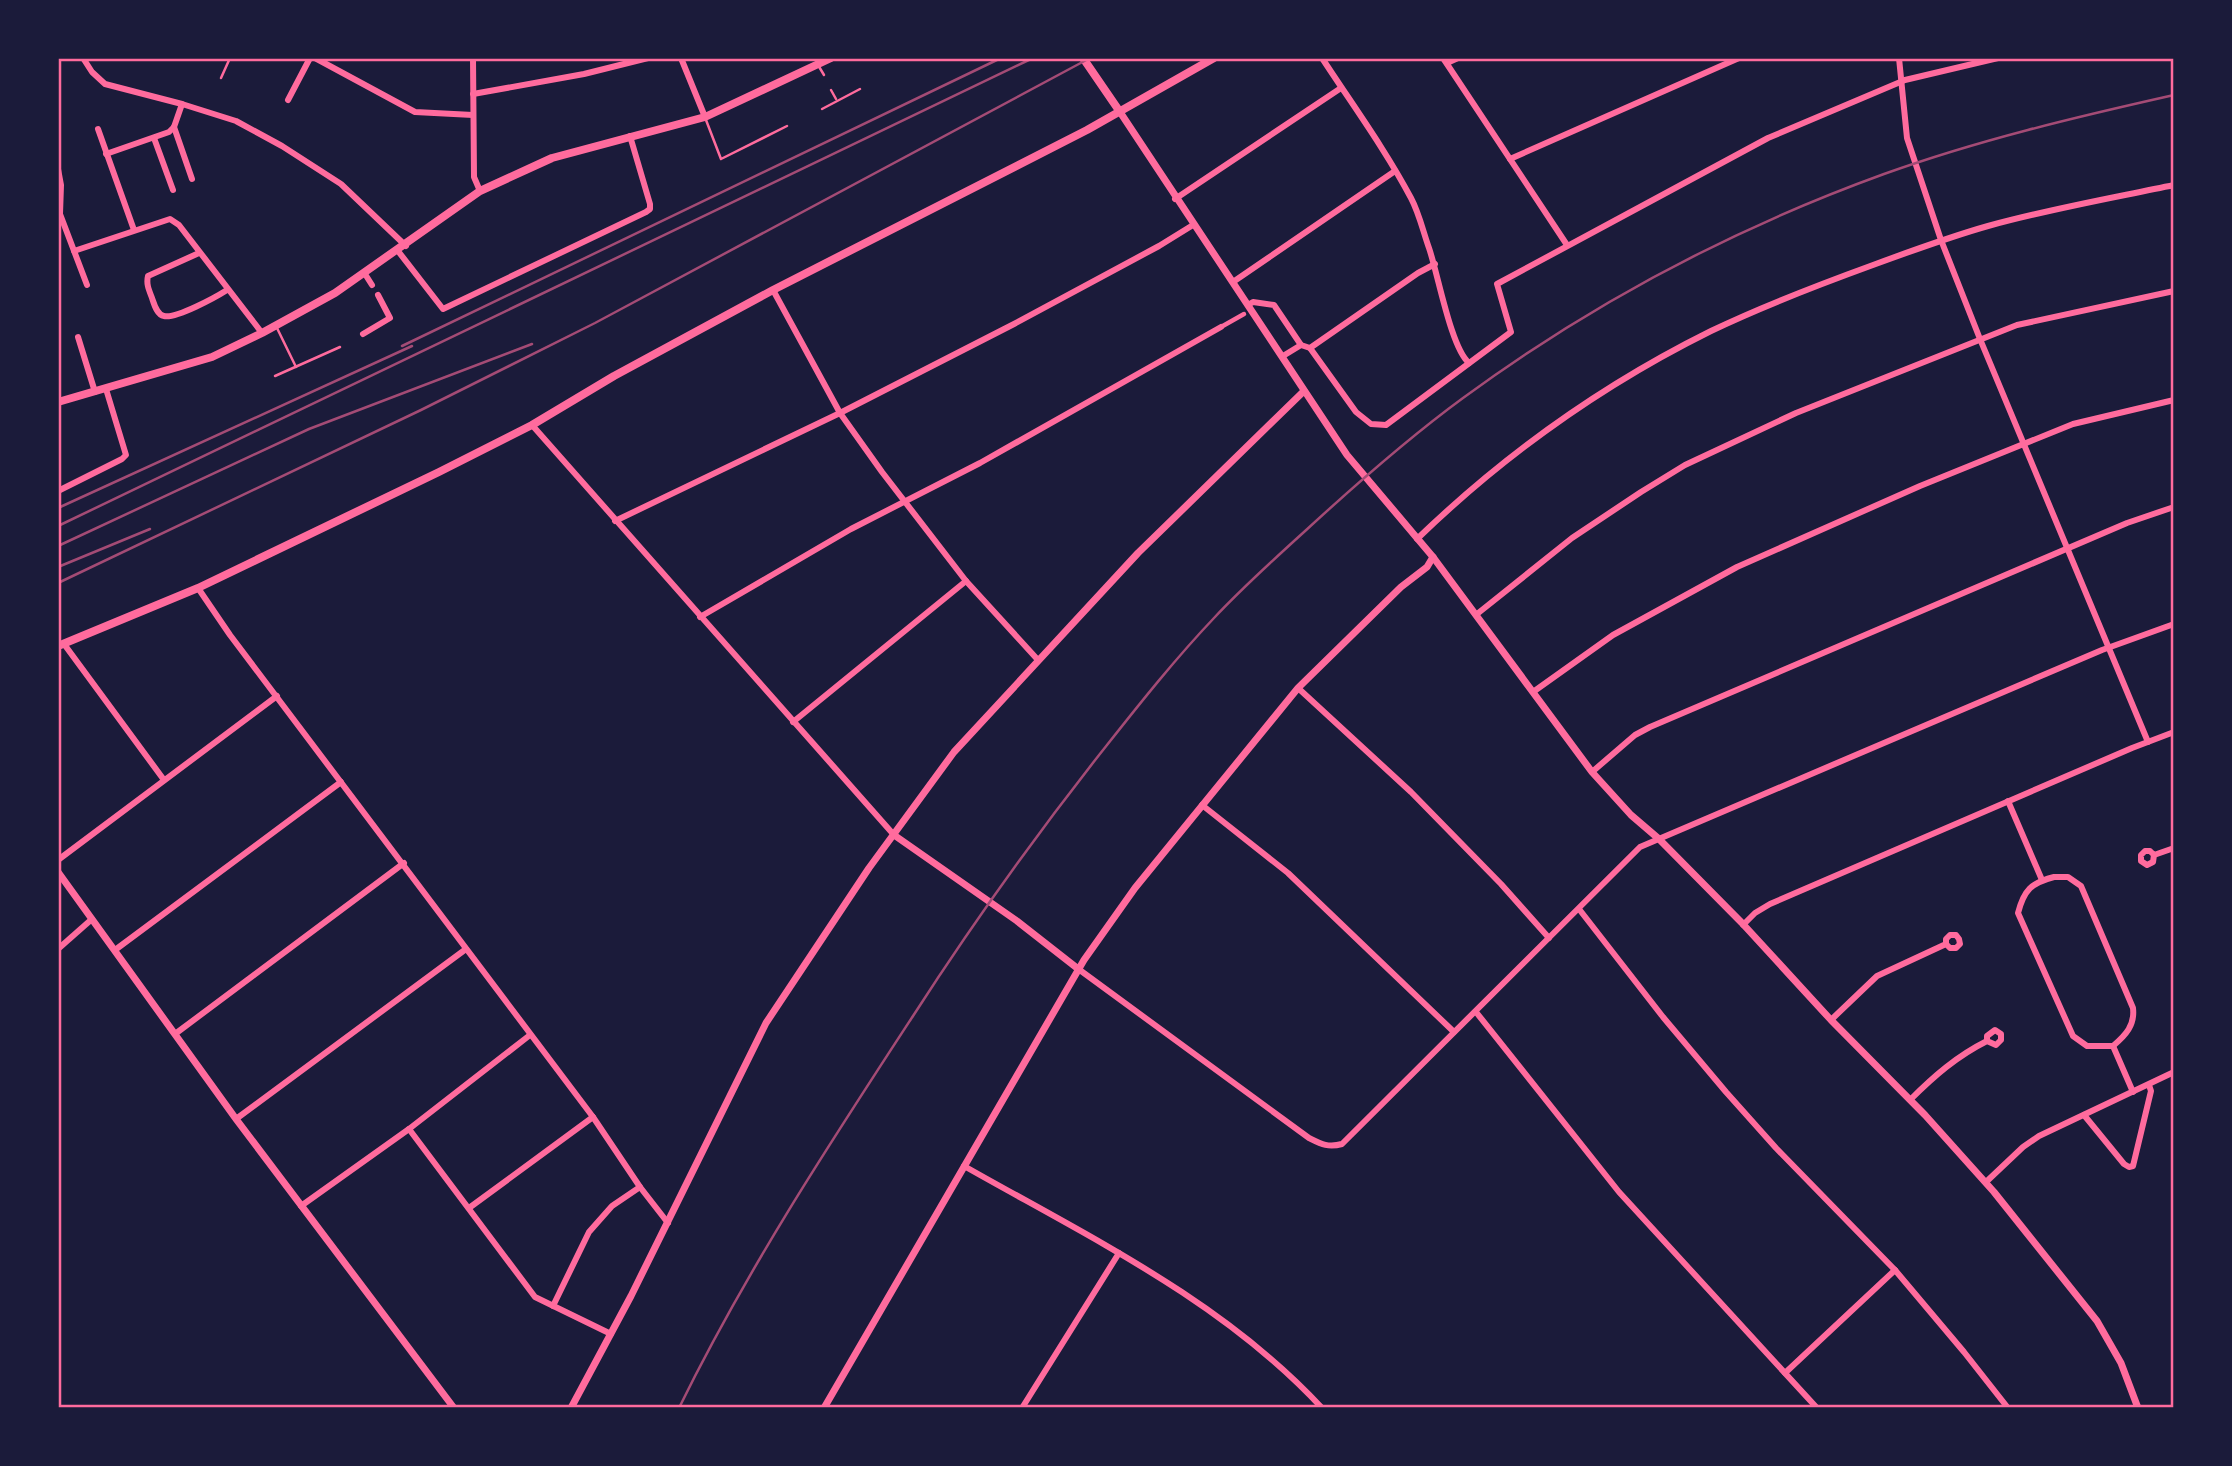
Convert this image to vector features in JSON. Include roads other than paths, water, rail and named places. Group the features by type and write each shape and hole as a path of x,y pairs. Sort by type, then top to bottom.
{"main road":[{"path":"58,402 212,356 262,333 365,274 480,191 552,158 705,117 831,58"},
{"path":"61,645 198,587 532,425 614,376 773,290 1119,112 1214,58"},
{"path":"1085,61 1119,112"}],"street":[{"path":"83,58 104,84 236,121 282,146 341,184 402,248 443,309 650,209 630,136"},
{"path":"288,100 313,58 415,112 473,115"},
{"path":"473,58 474,177 480,191"},
{"path":"473,94 584,74 648,58"},
{"path":"681,58 705,117"},
{"path":"1322,58 1395,171 1416,210 1435,264 1453,332 1464,358 1469,363"},
{"path":"1458,58 1445,60 1567,245"},
{"path":"1510,159 1739,58"},
{"path":"1899,58 1902,103 1909,145 1941,240 2148,742"},
{"path":"1248,305 1253,302 1274,306 1301,345 1310,348 1356,412 1364,420 1377,425 1390,423 1511,332 1497,284 1734,155 1818,116 1901,82 1998,58"},
{"path":"1175,199 1341,88"},
{"path":"106,154 169,132 174,127 182,104"},
{"path":"1119,112 1357,468 1433,557 1592,772 1743,925 1986,1182 2097,1321 2121,1363 2138,1408"},
{"path":"174,127 192,179"},
{"path":"97,129 134,230"},
{"path":"154,138 173,190"},
{"path":"58,169 61,185 60,214 87,285"},
{"path":"1233,282 1395,171"},
{"path":"1417,539 1465,495 1544,433 1605,390 1712,331 1808,288 1941,240 1990,226 2174,185"},
{"path":"74,251 170,219 179,225 262,333"},
{"path":"615,521 840,412 1093,282 1193,225"},
{"path":"199,253 148,276 148,285 159,314 172,316 210,301 227,290"},
{"path":"1310,348 1435,264"},
{"path":"365,274 372,285"},
{"path":"773,290 840,412 904,503 966,581 1038,660"},
{"path":"1477,614 1572,538 1685,465 1796,413 2017,326 2174,291"},
{"path":"363,334 390,318 379,295"},
{"path":"700,617 851,528 981,463 1244,314"},
{"path":"78,337 95,392"},
{"path":"1283,356 1301,345"},
{"path":"58,491 126,455 106,389"},
{"path":"571,1408 668,1223 766,1023 869,869 954,752 1138,553 1304,391"},
{"path":"1533,692 1613,635 1737,566 2073,424 2174,400"},
{"path":"532,425 894,835 1017,921 1309,1138 1326,1147 1342,1144 1640,847 2174,624"},
{"path":"1592,772 1635,735 1650,727 2067,548 2142,517 2174,507"},
{"path":"824,1408 1077,968 1135,888 1298,688 1401,587 1427,567 1433,557"},
{"path":"793,722 966,581"},
{"path":"198,587 230,635 404,863 593,1117 668,1223"},
{"path":"61,645 164,780"},
{"path":"1298,688 1411,792 1501,884 1549,938"},
{"path":"58,860 277,696"},
{"path":"1743,925 1755,913 1770,904 2174,732"},
{"path":"115,950 341,782"},
{"path":"2008,802 2042,880"},
{"path":"1202,805 1288,873 1454,1032"},
{"path":"2154,855 2174,848"},
{"path":"175,1034 404,863"},
{"path":"58,872 236,1119 454,1408"},
{"path":"2068,877 2081,886 2133,1008 2134,1020 2113,1046 2087,1046 2073,1036 2018,913 2022,896 2042,880 2068,877"},
{"path":"1579,909 1663,1017 1726,1092 1776,1148 1895,1270 2008,1408"},
{"path":"58,949 92,919"},
{"path":"1831,1020 1877,976 1946,944"},
{"path":"236,1119 466,948"},
{"path":"1476,1012 1619,1192 1817,1408"},
{"path":"301,1206 409,1129 530,1035"},
{"path":"1910,1100 1964,1053 1987,1041"},
{"path":"2113,1046 2133,1092"},
{"path":"1986,1182 2030,1142 2174,1072"},
{"path":"2084,1115 2124,1164 2133,1166 2151,1091 2149,1085"},
{"path":"469,1208 593,1117"},
{"path":"409,1129 535,1297 611,1334"},
{"path":"964,1166 1119,1253 1228,1323 1282,1367 1322,1408"},
{"path":"553,1306 589,1232 612,1206 640,1186"},
{"path":"1022,1408 1119,1253"},
{"path":"1785,1373 1895,1270"}],"lane":[{"path":"222,78 230,58"},
{"path":"818,65 824,75"},
{"path":"822,109 859,89"},
{"path":"831,90 836,101"},
{"path":"705,117 721,159 787,126"},
{"path":"276,326 296,367"},
{"path":"275,376 340,347"}],"railway":[{"path":"402,346 1001,58"},
{"path":"58,526 1033,58"},
{"path":"58,583 421,410 595,323 1090,58"},
{"path":"679,1408 732,1307 820,1160 936,981 1031,844 1172,664 1200,633 1258,574 1362,480 1442,414 1512,364 1613,300 1719,244 1828,195 1956,150 2174,95"},
{"path":"58,546 309,429 532,344"},
{"path":"58,508 412,346"},
{"path":"58,567 150,529"}]}
